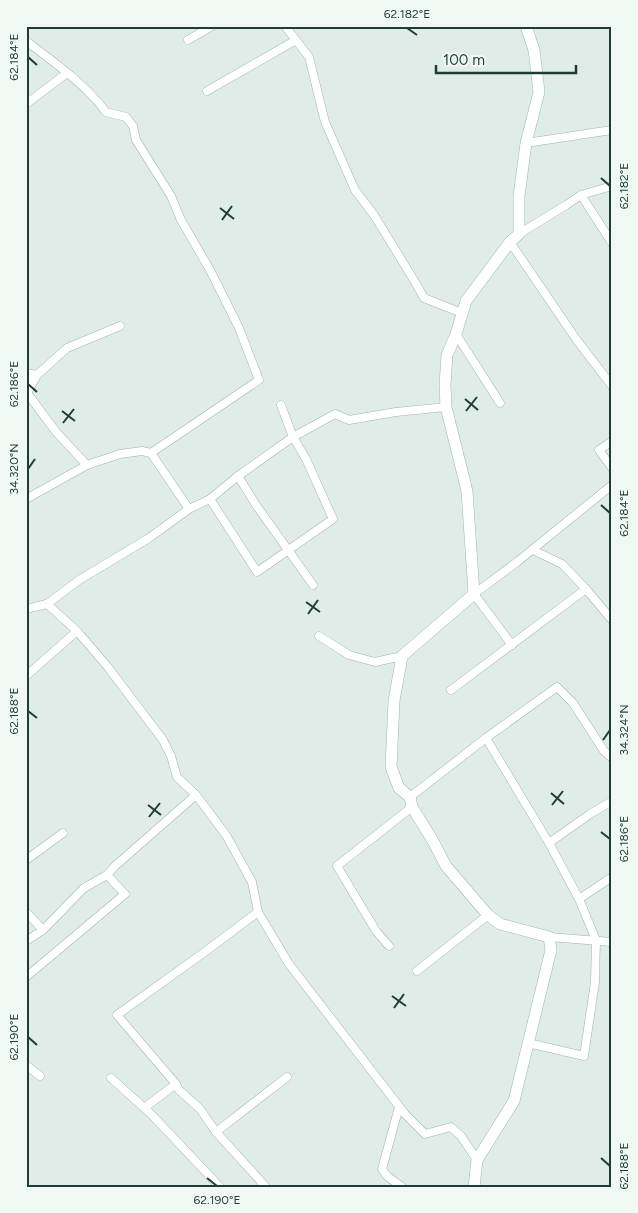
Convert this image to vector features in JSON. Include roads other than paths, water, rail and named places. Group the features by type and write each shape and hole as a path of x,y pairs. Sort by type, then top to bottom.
{"street":[{"path":"188,40 212,26"},
{"path":"285,26 309,57 325,122 355,190 374,215 424,298 462,313"},
{"path":"519,234 518,196 526,143 539,92 534,50 526,26"},
{"path":"207,91 296,40"},
{"path":"26,41 96,98 106,112 126,117 133,126 136,140 171,196 181,220 210,270 239,328 259,380 150,453"},
{"path":"26,104 67,73"},
{"path":"526,143 612,130"},
{"path":"512,645 474,594 467,491 446,407 447,355 456,334 466,301 510,242 519,234 581,195 612,186"},
{"path":"581,195 612,243"},
{"path":"510,242 576,339 612,386"},
{"path":"26,382 37,375 67,348 120,326"},
{"path":"456,334 500,403"},
{"path":"26,373 37,375"},
{"path":"37,375 27,393 57,433 86,465"},
{"path":"210,499 257,572 334,519 293,437 281,406"},
{"path":"26,609 47,604 79,580 149,538 189,510 210,499 238,476 293,437 335,414 349,420 396,412 446,407"},
{"path":"612,441 599,450 612,468"},
{"path":"26,499 86,465 127,453 142,451 150,453 189,510"},
{"path":"238,476 313,586"},
{"path":"319,636 349,654 374,662 402,656 474,594 533,550 612,485"},
{"path":"533,550 562,564 612,620"},
{"path":"451,690 586,589"},
{"path":"47,604 77,632 107,666 163,740 171,756 177,777 196,795 226,835 252,882 258,912 289,964 405,1114 426,1134 450,1127 461,1136 477,1160"},
{"path":"26,676 77,632"},
{"path":"402,656 394,701 391,767 399,788 411,802 446,866 488,915 500,924 549,937 612,942"},
{"path":"388,946 376,931 337,866 486,738 557,687 573,703 604,751 612,758"},
{"path":"486,738 550,844 579,899 596,940 595,982 584,1056 528,1043"},
{"path":"26,942 43,930 84,888 107,875 196,795"},
{"path":"550,844 590,814 612,801"},
{"path":"26,860 63,833"},
{"path":"26,977 125,894 107,875"},
{"path":"579,899 612,877"},
{"path":"26,912 43,930"},
{"path":"258,912 117,1015 176,1084 179,1090 200,1109 216,1132 266,1187"},
{"path":"417,971 488,915"},
{"path":"474,1187 477,1160 514,1101 551,950 549,937"},
{"path":"26,1065 40,1076"},
{"path":"216,1132 288,1076"},
{"path":"111,1078 144,1108 220,1187"},
{"path":"144,1108 176,1084"},
{"path":"400,1107 382,1169 387,1176 402,1187"}]}
